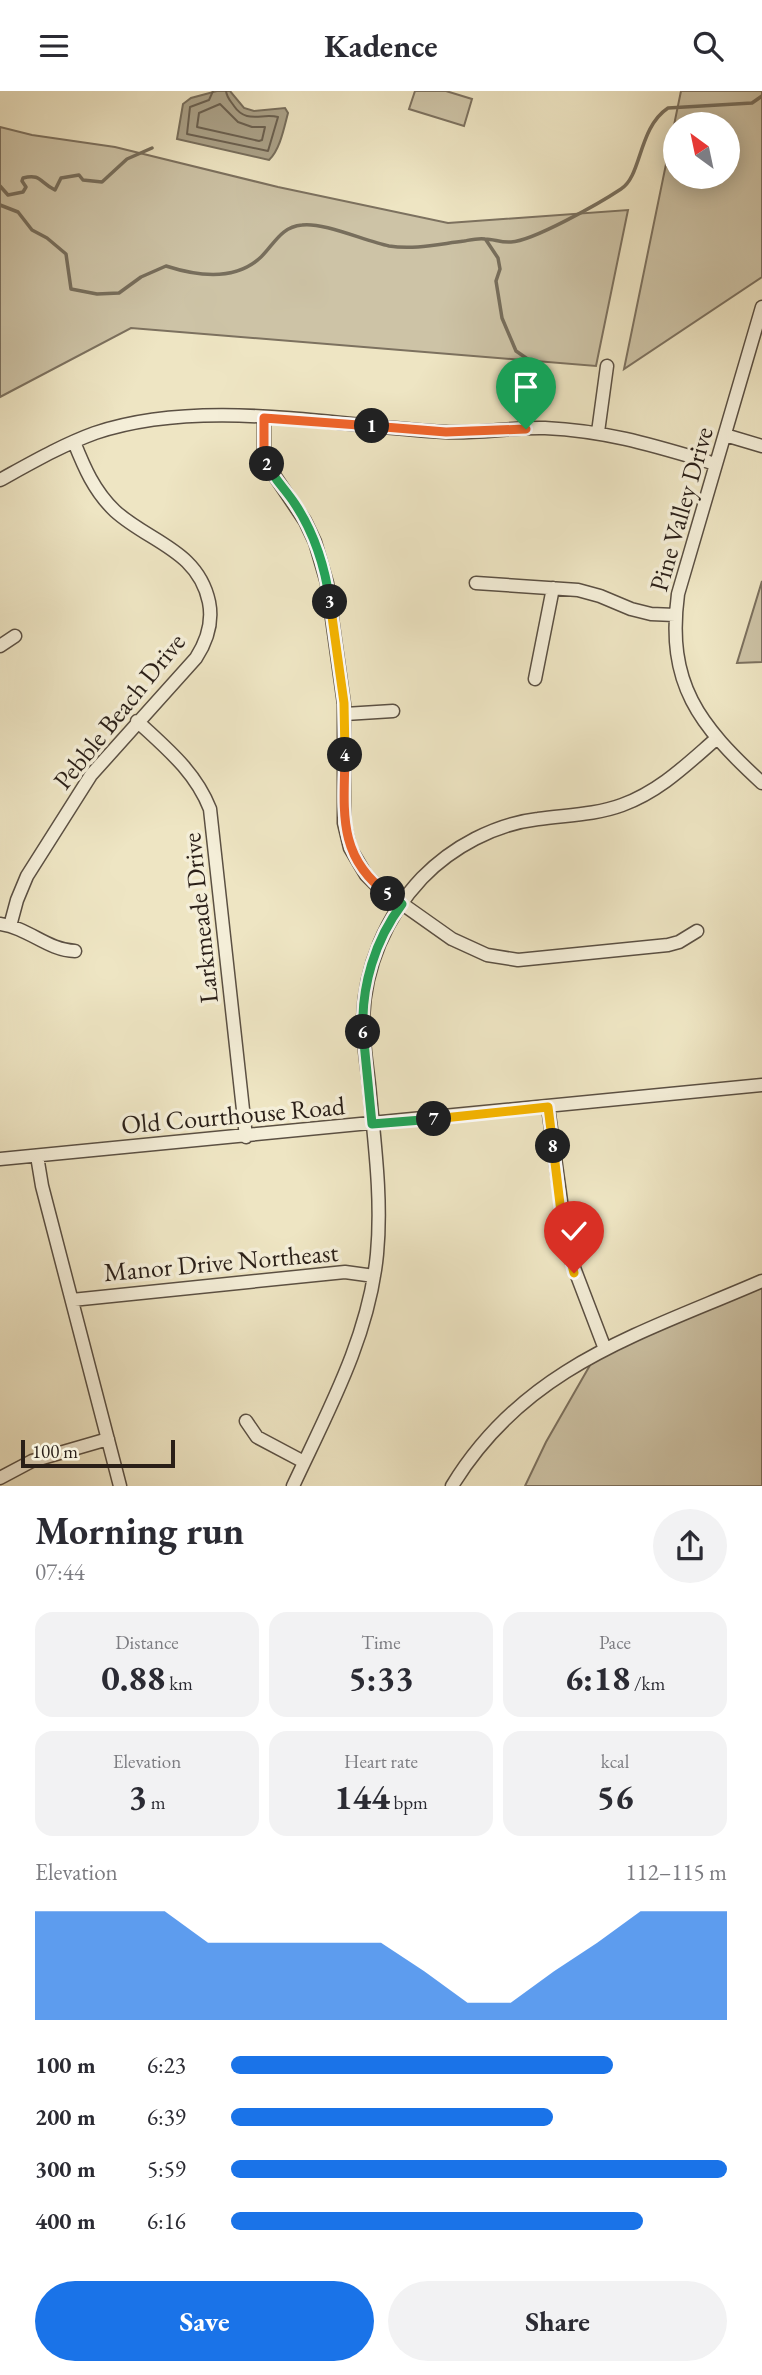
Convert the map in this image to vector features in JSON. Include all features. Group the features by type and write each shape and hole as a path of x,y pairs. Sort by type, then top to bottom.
{"street":[{"name":"Pine Valley Drive","path":"762,307 678,594 675,636 682,676 698,713 716,739 762,783"},
{"path":"598,432 607,366"},
{"path":"0,480 97,433 164,418 204,415 446,432 543,428 598,432 716,464"},
{"path":"264,418 264,454 268,466 306,521 322,562 345,714 344,823 350,848 366,875 402,904 469,949 502,959 518,960 668,945 697,931"},
{"path":"725,435 762,446"},
{"name":"Pebble Beach Drive","path":"5,925 27,876 75,797 137,721 196,658 203,647 210,621 206,590 193,566 128,521 100,495 87,474 74,442"},
{"path":"476,583 578,590 631,609 651,614 676,615"},
{"path":"535,679 553,588"},
{"path":"0,646 15,636"},
{"path":"345,714 393,711"},
{"name":"Larkmeade Drive","path":"137,721 184,765 196,780 210,809 246,1137"},
{"path":"293,1486 350,1365 374,1276 379,1224 364,1043 364,1001 378,946 389,922 421,879 472,841 514,824 597,812 641,797 676,776 716,739"},
{"path":"5,925 29,932 53,947 75,951"},
{"name":"Old Courthouse Road","path":"0,1159 762,1086"},
{"path":"548,1107 568,1252 605,1349"},
{"path":"37,1156 41,1186 120,1486"},
{"name":"Manor Drive Northeast","path":"72,1300 345,1272 374,1276"},
{"path":"452,1486 472,1456 510,1413 556,1376 605,1349 762,1281"},
{"path":"246,1421 257,1437 304,1462"},
{"path":"0,1478 32,1461 108,1439"}],"shaded area":[{"path":"415,91 446,91 472,99 464,126 409,109"},
{"path":"681,91 762,91 762,277 624,369 663,179 663,189 740,189 740,112 677,112"},
{"path":"0,127 32,135 115,147 278,187 448,223 628,210 596,366 131,328 0,397"},
{"path":"762,581 762,662 737,663"},
{"path":"762,1281 762,1486 525,1486 546,1442 597,1353"}],"water":[{"path":"217,91 230,91 244,108 254,111 285,108 288,113 281,138 269,160 177,139 183,104 191,98"}],"waterway":[{"path":"0,205 18,212 32,230 47,238 66,254 71,289 97,294 119,293 141,277 166,266 215,275 240,270 261,257 283,232 302,225 321,226 379,244 398,247 480,239 511,242 550,228 621,189 633,174 651,127 668,108 752,103 762,96"},
{"path":"0,186 8,195 23,192 26,187 23,178 29,177 37,178 55,190 61,178 79,175 83,180 102,182 127,159 152,148"},
{"path":"486,240 498,258 500,269 496,281 502,318 516,351 529,360"}],"route":[{"path":"526,429 446,432 264,418 264,454 274,477 306,521 327,583 345,714 344,823 350,848 366,875 402,904 389,922 374,956 364,1001 364,1043 372,1124 548,1107 563,1229 574,1273"}]}
